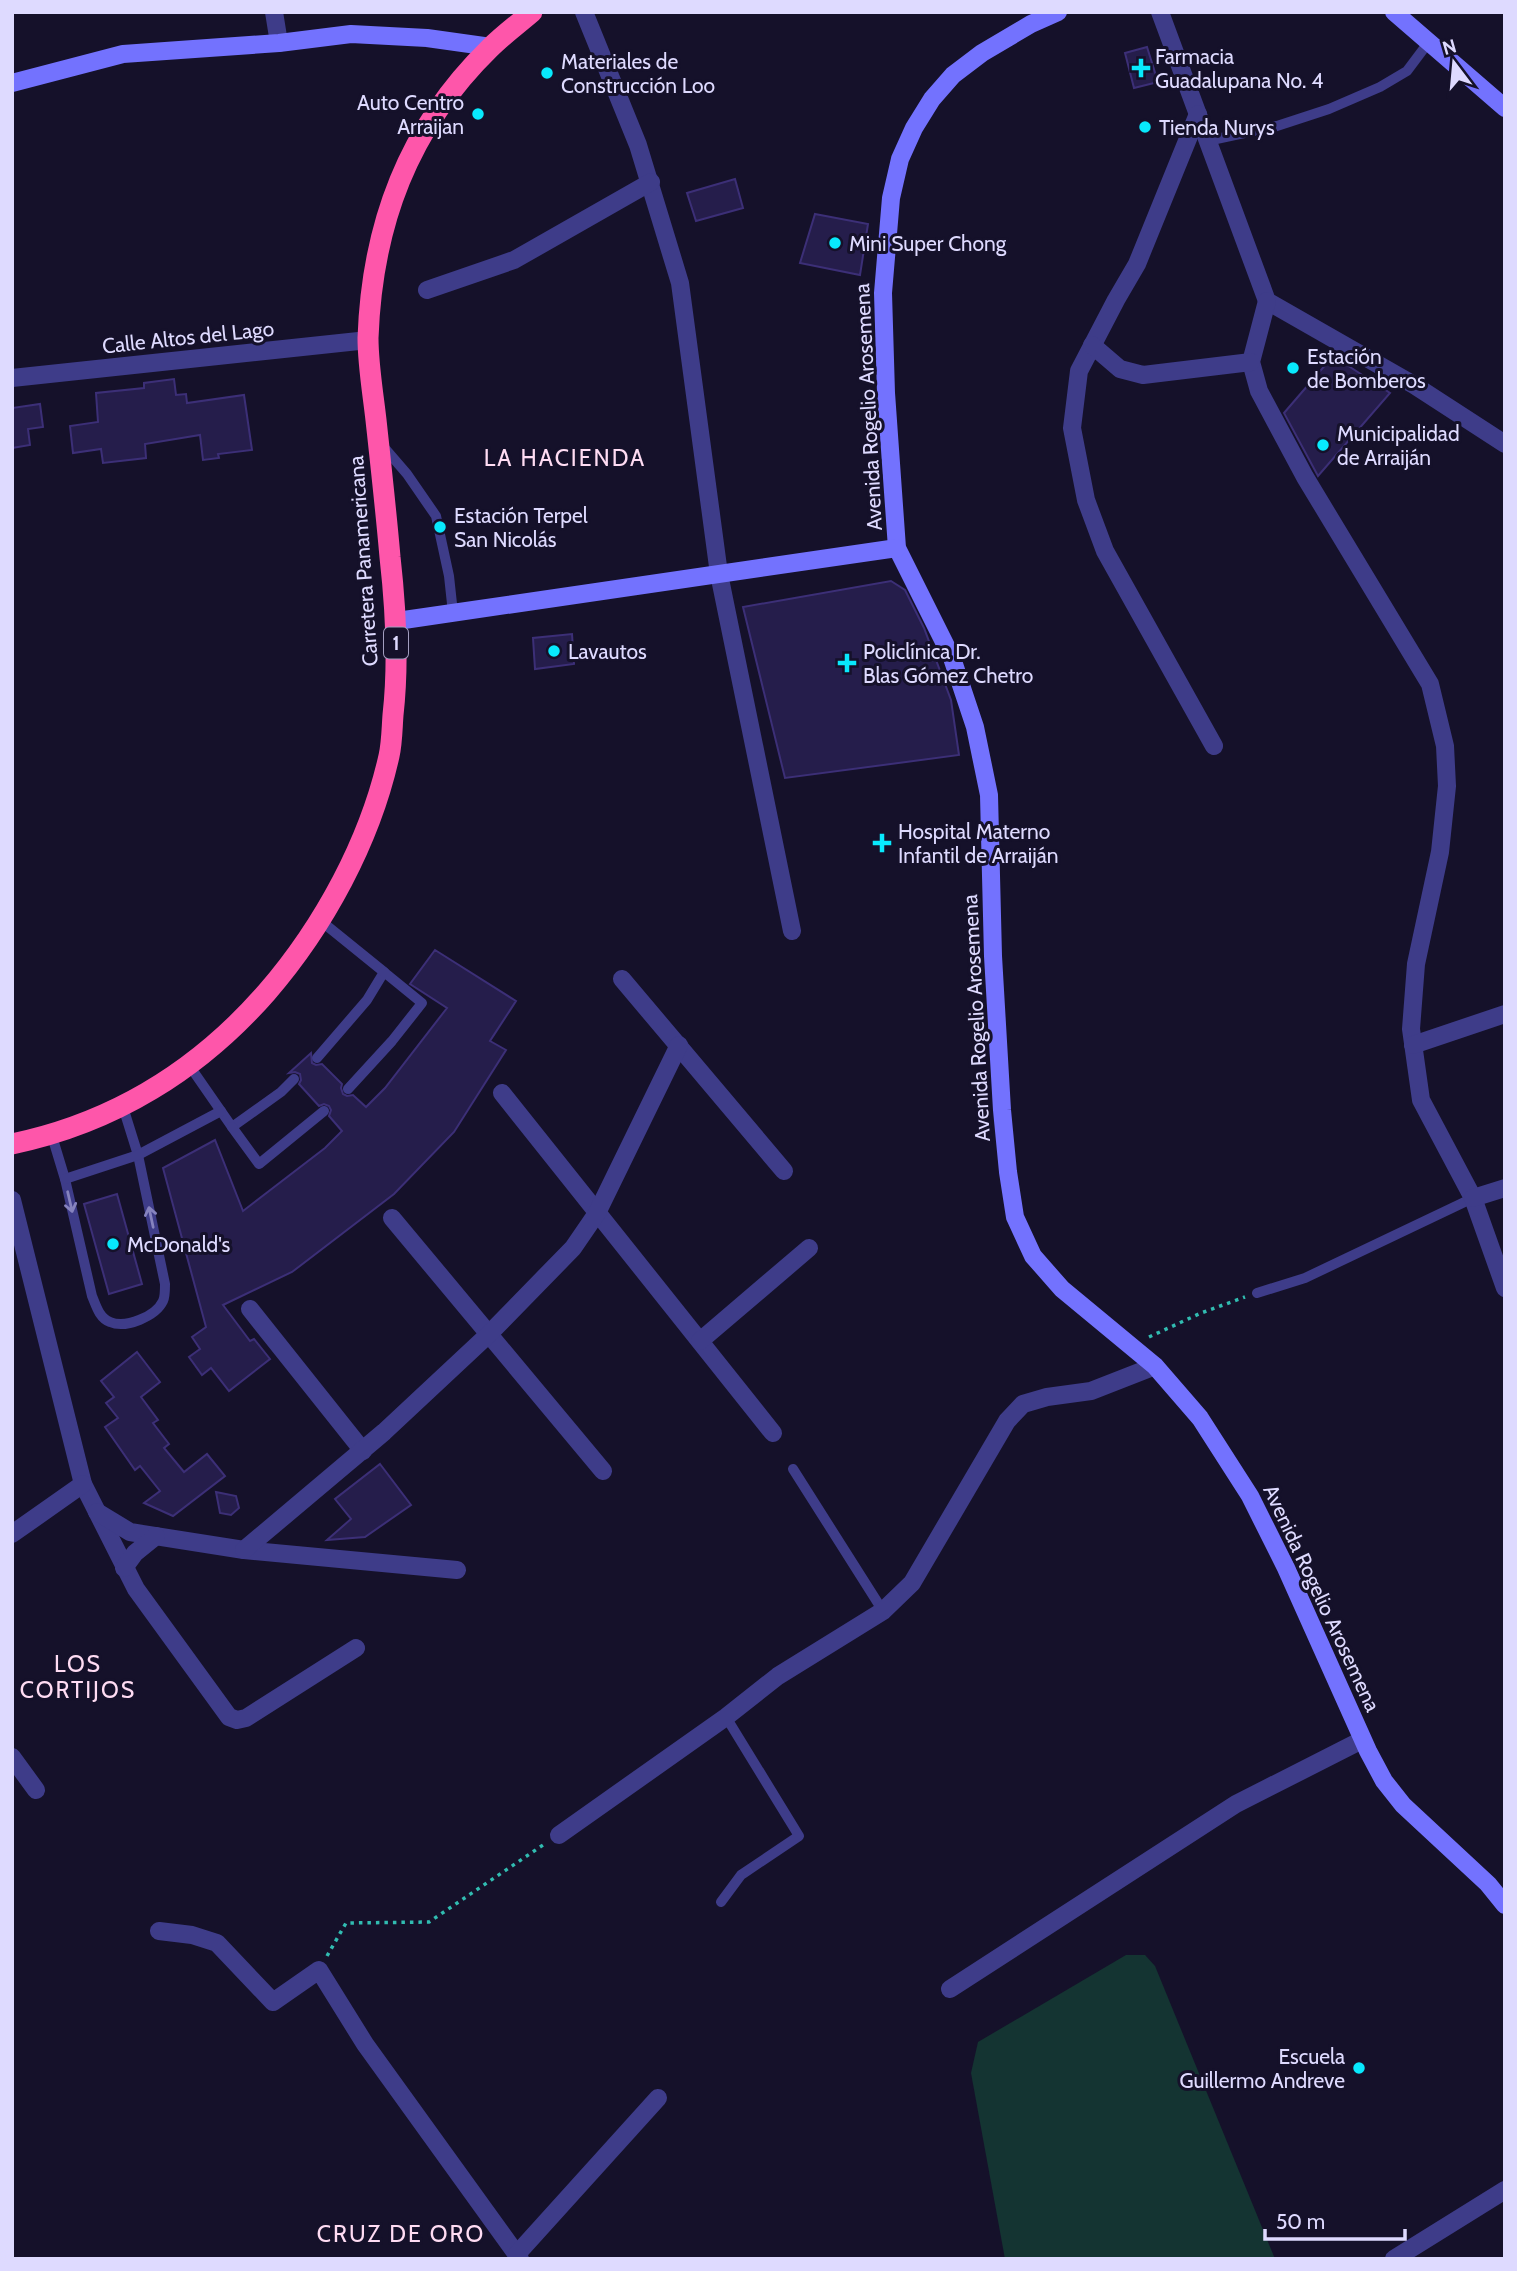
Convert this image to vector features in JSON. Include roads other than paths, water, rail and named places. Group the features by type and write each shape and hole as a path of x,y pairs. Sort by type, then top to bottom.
{"highway":[{"name":"Carretera Panamericana","path":"12,1144 52,1136 123,1107 189,1065 248,1014 290,965 321,921 349,867 373,807 389,754 396,686 397,621 368,340 382,230 395,190 412,152 439,108 491,47 532,12"}],"street":[{"path":"274,12 279,43"},
{"path":"584,12 651,182 680,283 719,574 792,931"},
{"name":"Avenida Rogelio Arosemena","path":"1058,12 1031,24 982,53 953,75 932,99 914,128 900,159 891,198 883,293 886,393 897,548 952,658 975,727 989,795 993,956 1002,1110 1016,1217 1033,1256 1062,1289 1155,1366 1200,1418 1250,1496 1286,1568 1362,1740 1384,1781 1403,1805 1488,1884 1505,1905"},
{"path":"1160,12 1267,301 1251,362 1259,391 1305,477 1430,684 1445,746 1447,786 1440,852 1416,964 1410,1028 1420,1100 1473,1198 1505,1288"},
{"path":"1394,12 1505,108"},
{"path":"12,83 123,54 279,43 351,34 427,38 491,47"},
{"path":"1198,114 1137,264 1079,371 1072,428 1086,500 1105,551 1214,746"},
{"path":"427,290 514,260 651,182"},
{"path":"1267,301 1414,385 1505,444"},
{"name":"Calle Altos del Lago","path":"12,378 368,340"},
{"path":"1092,345 1120,369 1143,375 1251,362"},
{"path":"397,621 897,548"},
{"path":"622,979 785,1171"},
{"path":"1413,1045 1505,1014"},
{"path":"244,1550 363,1451 490,1333 573,1248 597,1213 679,1045"},
{"path":"502,1093 774,1433"},
{"path":"1473,1198 1505,1188"},
{"path":"12,1200 83,1484 136,1589 229,1717 237,1720 246,1718 356,1648"},
{"path":"392,1218 603,1471"},
{"path":"701,1341 809,1248"},
{"path":"250,1309 363,1451"},
{"path":"559,1835 726,1717 778,1676 883,1611 912,1583 1007,1421 1023,1404 1047,1397 1091,1391 1155,1366"},
{"path":"12,1534 83,1484"},
{"path":"97,1512 130,1532 244,1550 457,1570"},
{"path":"124,1568 135,1553 156,1536"},
{"path":"950,1989 1236,1804 1362,1740"},
{"path":"12,1757 36,1790"},
{"path":"159,1931 192,1934 217,1943 273,2002 319,1970 365,2044 519,2256 658,2098"},
{"path":"1394,2259 1505,2190"}],"lane":[{"path":"1207,141 1277,126 1329,109 1380,87 1407,71 1428,43"},
{"path":"378,440 407,474 436,516 449,576 453,613"},
{"path":"321,921 422,1003 348,1089"},
{"path":"317,1058 366,1000 384,972"},
{"path":"189,1065 258,1164 324,1111"},
{"path":"232,1127 295,1079"},
{"path":"52,1136 98,1311 108,1322 119,1324 135,1321 153,1312 164,1300 165,1284 138,1155 123,1107"},
{"path":"65,1179 138,1155 221,1111"},
{"path":"1257,1293 1305,1278 1473,1198"},
{"path":"793,1469 883,1611"},
{"path":"721,1902 741,1875 799,1836 726,1717"}],"place":[{"name":"Farmacia Guadalupana No. 4","path":"1141,68"},
{"name":"Materiales de Construcción Loo","path":"547,73"},
{"name":"Auto Centro Arraijan","path":"478,114"},
{"name":"Tienda Nurys","path":"1145,127"},
{"name":"Mini Super Chong","path":"835,243"},
{"name":"Estación de Bomberos","path":"1293,368"},
{"name":"Municipalidad de Arraiján","path":"1323,445"},
{"name":"Estación Terpel San Nicolás","path":"440,527"},
{"name":"Lavautos","path":"554,651"},
{"name":"Policlínica Dr. Blas Gómez Chetro","path":"847,663"},
{"name":"Hospital Materno Infantil de Arraiján","path":"882,843"},
{"name":"McDonald's","path":"113,1244"},
{"name":"Escuela Guillermo Andreve","path":"1359,2068"}],"district":[{"name":"LA HACIENDA","path":"565,458"},
{"name":"LOS CORTIJOS","path":"78,1677"},
{"name":"CRUZ DE ORO","path":"401,2234"}]}
